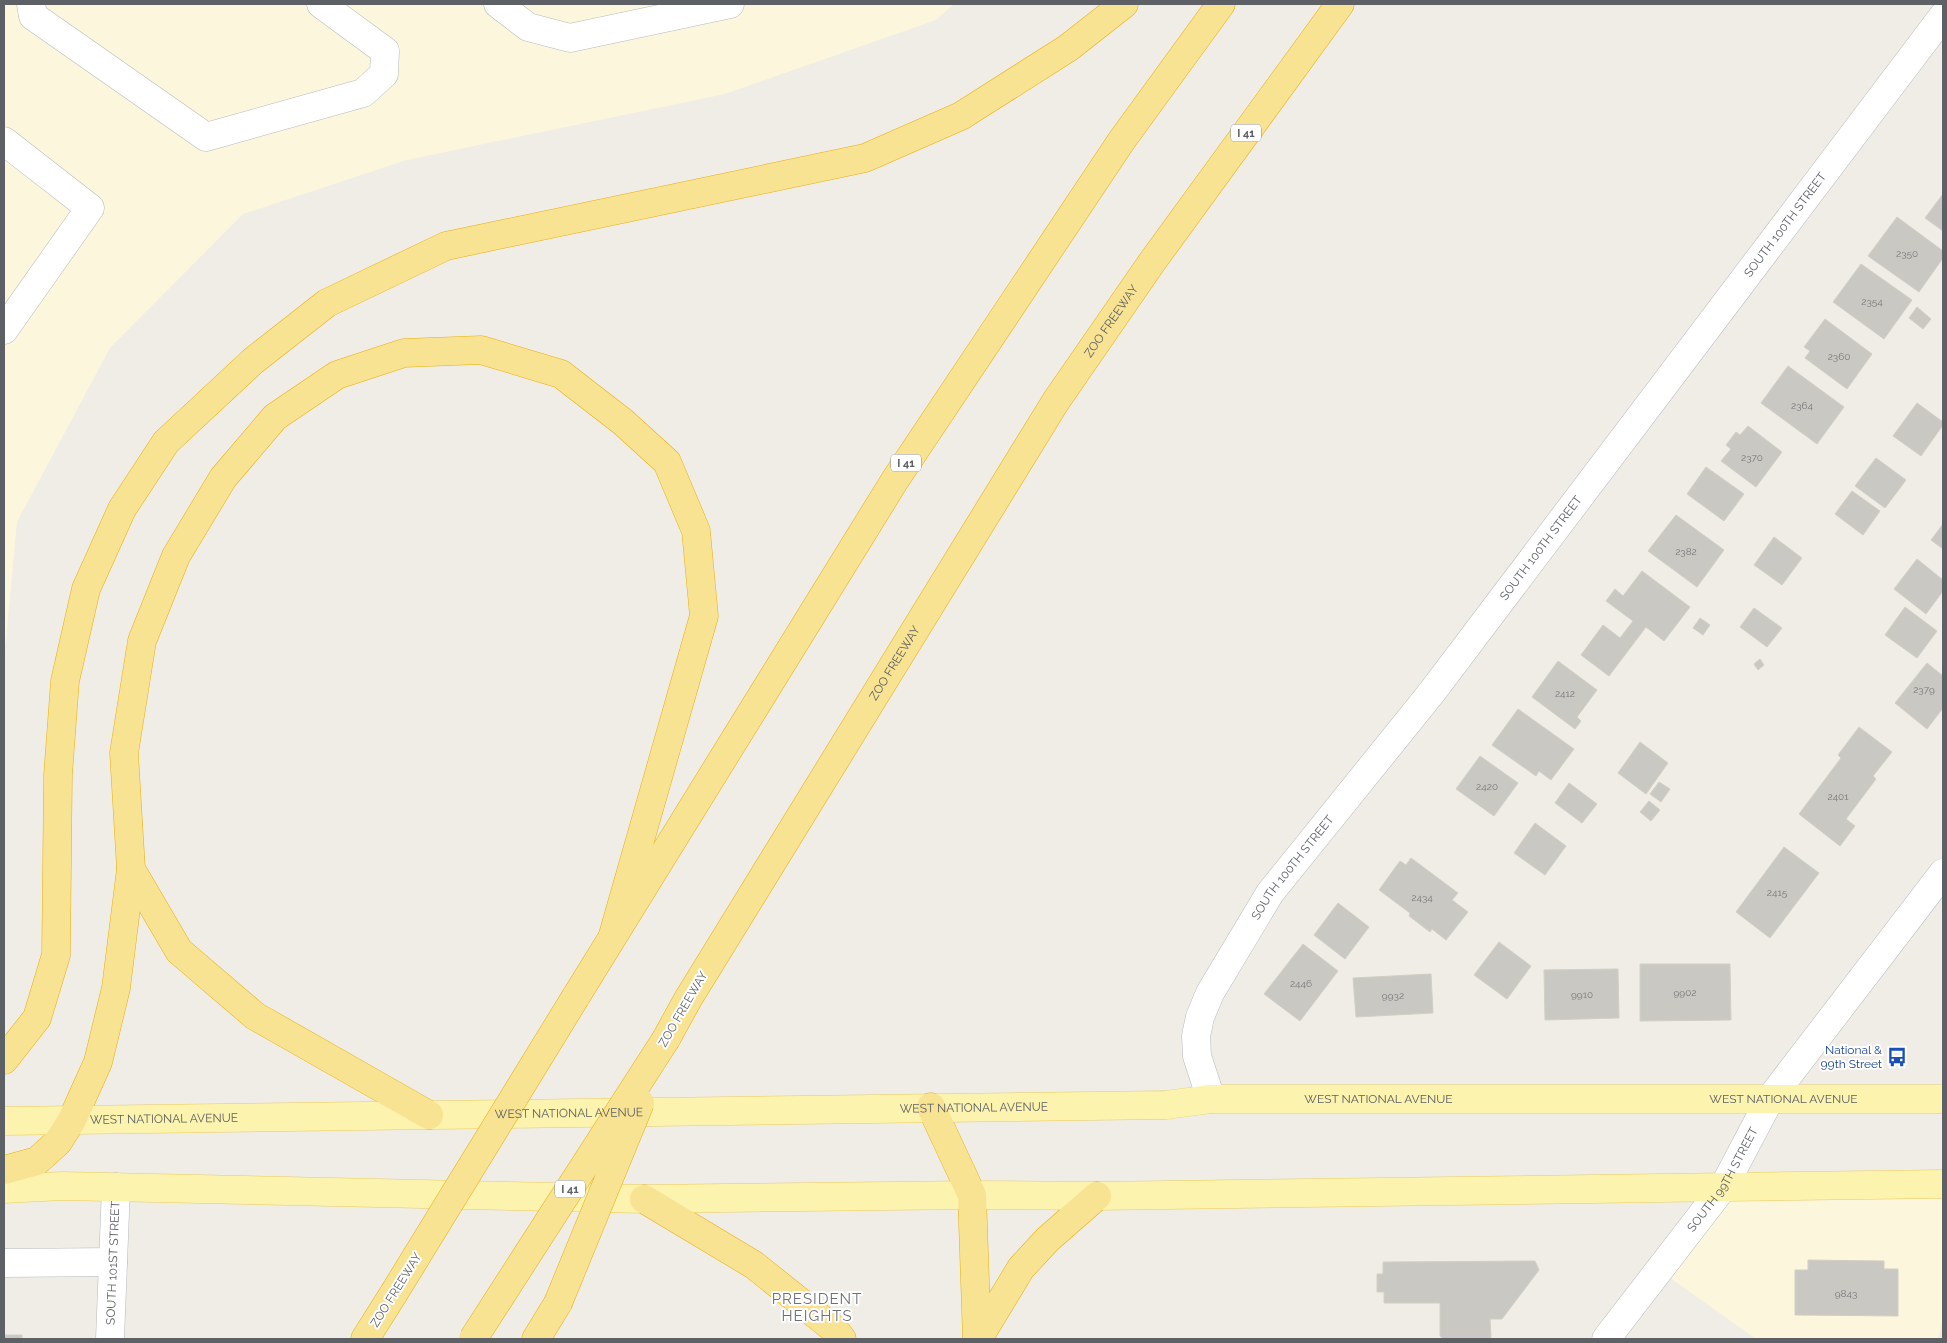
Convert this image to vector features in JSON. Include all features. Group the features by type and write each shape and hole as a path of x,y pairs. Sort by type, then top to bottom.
{"highway":[{"path":"4,1060 37,1018 56,955 58,775 64,681 86,589 122,509 166,442 238,374 327,303 446,246 865,158 961,116 1068,48 1124,4"},
{"name":"ZOO FREEWAY","path":"365,1339 895,480 1122,140 1220,4"},
{"name":"ZOO FREEWAY","path":"473,1339 666,1039 688,998 1056,401 1152,262 1340,4"},
{"path":"4,1170 37,1161 58,1142 72,1120 100,1057 116,988 131,869 124,753 142,641 176,556 223,478 275,417 337,375 404,353 481,350 561,374 623,422 667,462 696,531 704,616 613,936"},
{"path":"131,869 179,950 255,1016 430,1115"},
{"path":"536,1339 558,1303 666,1039"},
{"path":"931,1107 972,1195 977,1339"},
{"path":"977,1339 1021,1268 1048,1239 1097,1196"},
{"path":"644,1199 754,1265 834,1329 842,1339"}],"main road":[{"name":"WEST NATIONAL AVENUE","path":"4,1121 1166,1105 1211,1099 1943,1099"},
{"path":"4,1188 62,1186 644,1199 972,1195 1097,1196 1943,1184"}],"street":[{"path":"31,4 33,16 206,137 363,93 384,74 385,51 321,4"},
{"path":"498,4 528,27 570,38 730,4"},
{"name":"SOUTH 100TH STREET","path":"1211,1099 1197,1056 1196,1036 1200,1017 1210,993 1270,893 1432,692 1943,16"},
{"path":"4,140 90,208 4,330"},
{"name":"SOUTH 99TH STREET","path":"1606,1339 1724,1186 1770,1099 1943,873"},
{"name":"SOUTH 101ST STREET","path":"110,1339 116,1187"},
{"path":"4,1263 113,1262"}],"shaded area":[{"path":"4,4 954,4 936,20 725,94 407,160 243,214 110,348 17,522 4,663"},
{"path":"1943,1184 1943,1320 1938,1339 1756,1339 1659,1270 1724,1186"}],"building":[{"path":"1943,194 1943,231 1925,218"},
{"path":"1897,217 1943,251 1943,258 1919,292 1868,256"},
{"path":"1861,264 1912,300 1884,339 1833,302"},
{"path":"1917,307 1931,319 1923,329 1909,318"},
{"path":"1825,319 1872,354 1847,389 1805,358 1810,351 1804,347"},
{"path":"1788,366 1844,407 1817,444 1761,403"},
{"path":"1917,403 1943,422 1943,425 1921,456 1893,436"},
{"path":"1748,426 1782,452 1756,487 1721,461 1731,449 1726,445 1736,432 1740,435"},
{"path":"1876,458 1906,480 1885,508 1855,486"},
{"path":"1706,467 1744,494 1724,521 1687,494"},
{"path":"1852,491 1880,511 1863,535 1835,514"},
{"path":"1676,515 1724,550 1697,587 1648,551"},
{"path":"1943,524 1943,549 1931,540"},
{"path":"1774,537 1802,558 1782,585 1754,565"},
{"path":"1917,559 1943,580 1943,591 1926,614 1894,589"},
{"path":"1642,571 1690,607 1664,641 1646,627 1609,676 1581,655 1603,625 1620,638 1633,621 1606,601 1615,589 1623,596"},
{"path":"1905,607 1937,631 1917,658 1885,635"},
{"path":"1754,608 1782,628 1767,647 1740,627"},
{"path":"1700,618 1710,625 1703,635 1693,628"},
{"path":"1760,659 1764,665 1758,670 1754,664"},
{"path":"1558,661 1597,690 1577,717 1581,721 1575,729 1532,697"},
{"path":"1927,663 1943,676 1943,708 1927,729 1895,703"},
{"path":"1518,709 1574,749 1551,780 1539,771 1536,776 1492,745"},
{"path":"1859,727 1892,752 1873,776 1876,779 1846,819 1855,826 1840,846 1799,814 1841,758 1838,755"},
{"path":"1640,742 1668,763 1646,794 1618,773"},
{"path":"1480,756 1518,783 1494,816 1456,789"},
{"path":"1659,782 1670,789 1661,802 1650,794"},
{"path":"1569,783 1597,804 1582,823 1555,803"},
{"path":"1649,801 1660,810 1651,821 1640,812"},
{"path":"1535,823 1566,846 1545,875 1514,853"},
{"path":"1784,847 1819,873 1770,938 1736,912"},
{"path":"1411,858 1458,893 1452,900 1468,912 1446,940 1432,929 1430,932 1409,916 1410,913 1379,890 1400,861 1406,865"},
{"path":"1338,903 1369,927 1345,959 1314,935"},
{"path":"1499,942 1531,966 1507,999 1474,975"},
{"path":"1303,944 1338,971 1300,1021 1264,994"},
{"path":"1640,964 1730,964 1731,1020 1640,1021"},
{"path":"1618,969 1619,1018 1545,1020 1544,970"},
{"path":"1431,974 1433,1013 1356,1017 1353,978"},
{"path":"1808,1260 1884,1261 1884,1269 1898,1269 1898,1316 1795,1315 1795,1270 1808,1270"},
{"path":"1535,1261 1539,1270 1502,1319 1490,1319 1491,1337 1487,1339 1444,1339 1440,1336 1440,1303 1384,1303 1384,1292 1377,1292 1377,1274 1383,1274 1383,1262"},
{"path":"4,1335 22,1335 22,1339 4,1339"}],"place":[{"name":"National & 99th Street","path":"1897,1057"}],"district":[{"name":"PRESIDENT HEIGHTS","path":"817,1308"}]}
